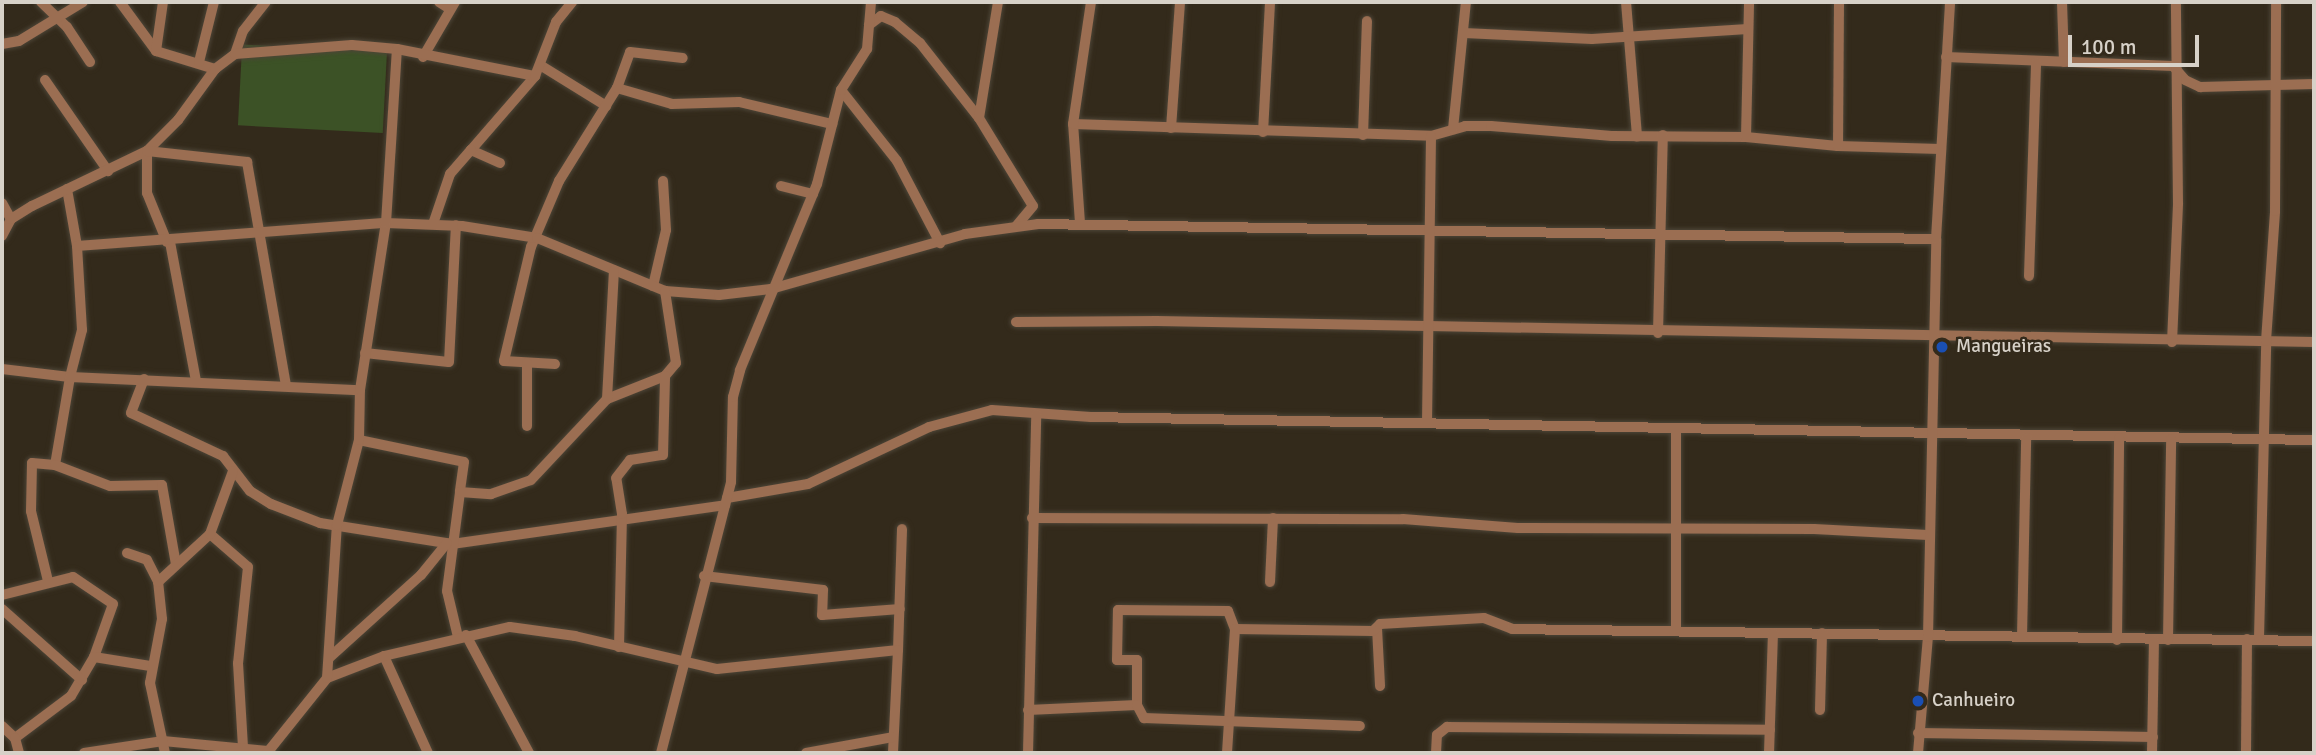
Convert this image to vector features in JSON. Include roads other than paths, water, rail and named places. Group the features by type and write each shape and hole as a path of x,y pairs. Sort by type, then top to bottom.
{"street":[{"path":"41,2 57,16 90,62"},
{"path":"2,44 19,41 83,2"},
{"path":"120,2 156,51 215,69"},
{"path":"156,51 163,2"},
{"path":"199,62 214,2"},
{"path":"235,54 243,31 266,2"},
{"path":"424,57 452,5 439,2"},
{"path":"433,224 450,174 535,76 556,22 572,2"},
{"path":"661,753 685,664 704,576 726,502 733,397 771,289 813,194 841,90 867,49 872,2"},
{"path":"979,118 998,2"},
{"path":"1080,223 1073,124 1091,2"},
{"path":"1171,128 1180,2"},
{"path":"1264,132 1270,2"},
{"path":"1453,129 1466,2"},
{"path":"1626,2 1636,137"},
{"path":"1746,137 1749,2"},
{"path":"1838,146 1839,2"},
{"path":"1918,753 1928,637 1936,239 1950,2"},
{"path":"2062,2 2064,62"},
{"path":"2172,342 2178,203 2173,66 2176,2"},
{"path":"2259,638 2262,439 2275,211 2273,98 2277,83 2276,2"},
{"path":"869,25 881,16 895,22 920,43 979,118 1033,205 1016,226"},
{"path":"1363,135 1367,21"},
{"path":"1464,33 1526,39 1748,29"},
{"path":"2,236 11,219 147,151 178,120 215,69 235,54 352,45 397,49 424,57 535,76"},
{"path":"327,678 337,525 359,440 360,390 386,223 397,49"},
{"path":"555,364 504,361 537,238 559,181 617,88 630,52 683,58"},
{"path":"1947,57 2173,66 2185,80 2200,87 2314,84"},
{"path":"2028,276 2036,62"},
{"path":"540,65 606,106"},
{"path":"45,80 108,171"},
{"path":"617,88 672,104 739,102 832,124"},
{"path":"841,90 897,160 940,243"},
{"path":"1073,124 1431,136 1453,129 1491,126 1636,137 1746,137 1838,146 1940,149"},
{"path":"1658,333 1663,135"},
{"path":"1427,423 1431,136"},
{"path":"471,150 500,163"},
{"path":"147,151 247,162 257,235 286,385"},
{"path":"147,151 147,192 168,242 196,381"},
{"path":"653,286 666,230 663,181"},
{"path":"780,186 813,194"},
{"path":"55,465 70,377 82,330 77,246 67,189"},
{"path":"2,203 11,219"},
{"path":"77,246 168,242 386,223 456,225 537,238 665,291 737,295 771,289 849,264 1016,226 1080,223 1936,239"},
{"path":"365,353 449,362 456,225"},
{"path":"607,399 614,270"},
{"path":"460,492 491,494 531,480 607,399 665,376 676,363 665,291"},
{"path":"1016,322 2172,342 2314,342"},
{"path":"527,363 527,426"},
{"path":"2,369 70,377 360,390"},
{"path":"619,647 621,520 618,473 630,460 663,455 665,376"},
{"path":"144,379 131,413 223,456 250,491 271,504 299,517 449,543 621,520 726,502 808,484 929,427 982,411 1930,436 2314,440"},
{"path":"1028,753 1036,414"},
{"path":"1675,631 1676,430"},
{"path":"2022,637 2026,438"},
{"path":"2117,640 2119,438"},
{"path":"2168,640 2171,439"},
{"path":"359,440 464,462 449,543 447,591 462,636 528,753"},
{"path":"48,581 31,511 32,463 55,465 110,486 162,485 176,564"},
{"path":"158,582 210,534 233,471"},
{"path":"1032,518 1404,519 1518,528 1675,527 1928,535"},
{"path":"1270,582 1273,518"},
{"path":"893,753 902,528"},
{"path":"210,534 248,567 239,663 243,747"},
{"path":"329,658 421,575 449,543"},
{"path":"127,553 147,560 158,582 162,619 150,666 165,753"},
{"path":"704,576 822,590 822,615 900,609"},
{"path":"2,595 48,581 73,577 113,604 94,657 71,696 15,738"},
{"path":"2,609 82,680"},
{"path":"1227,753 1228,724 1235,629 1232,615 1223,610 1118,610 1117,660 1137,660 1138,705 1144,718 1228,724 1360,726"},
{"path":"1235,629 1324,633 1484,618 1512,629 2117,640 2259,638 2314,641"},
{"path":"84,753 163,741 243,747 267,752 327,678 384,656 510,627 619,647 685,664 739,669 898,650"},
{"path":"1377,628 1380,686"},
{"path":"1769,753 1773,633"},
{"path":"1820,710 1822,633"},
{"path":"2246,753 2247,639"},
{"path":"2152,753 2154,640"},
{"path":"384,656 428,753"},
{"path":"94,657 150,666"},
{"path":"1028,710 1138,705"},
{"path":"2,726 15,738 19,753"},
{"path":"1436,753 1437,735 1447,727 1770,730"},
{"path":"1918,733 2153,737"},
{"path":"806,753 893,737"}],"place":[{"name":"Mangueiras","path":"1942,347"},
{"name":"Canhueiro","path":"1918,701"}]}
